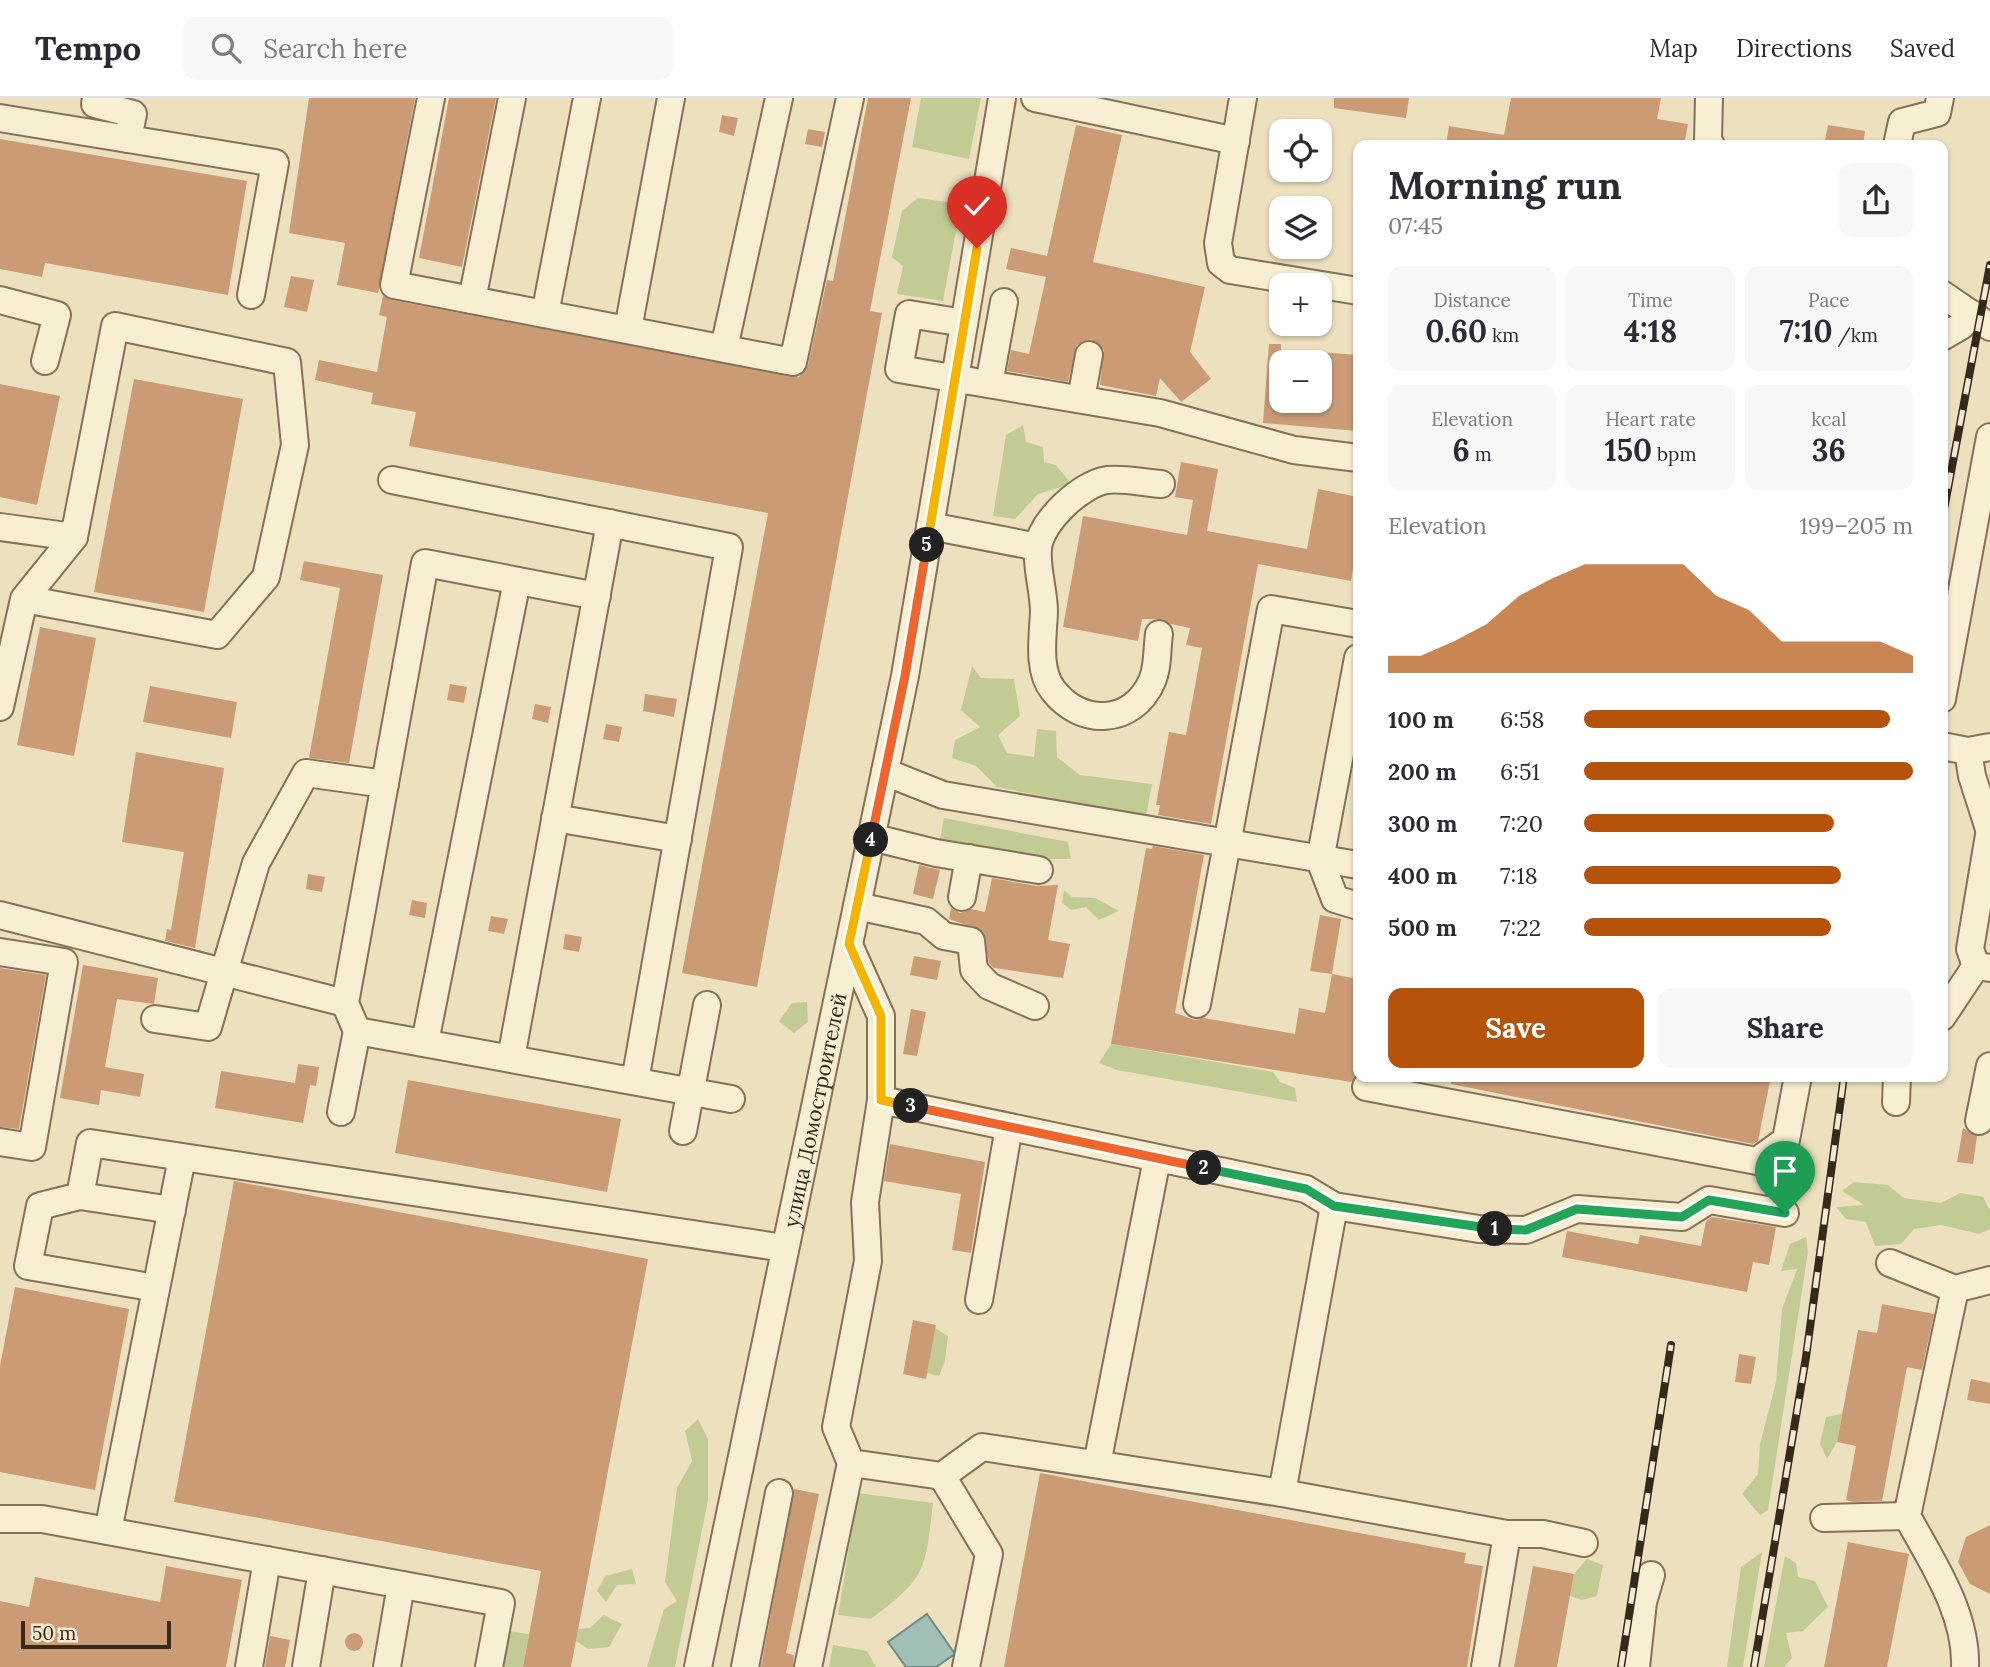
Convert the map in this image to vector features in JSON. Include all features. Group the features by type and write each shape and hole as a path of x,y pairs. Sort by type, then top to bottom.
{"street":[{"path":"96,98 96,104 133,114 128,139"},
{"path":"430,98 394,285 793,362 850,98"},
{"path":"472,300 512,98"},
{"path":"545,314 587,98"},
{"path":"628,330 671,98"},
{"path":"724,348 779,98"},
{"name":"улица Домостроителей","path":"698,1667 905,676 1002,98"},
{"path":"1035,98 1236,141"},
{"path":"1243,98 1219,243 1221,263 1230,270 1353,291"},
{"path":"1708,140 1709,98"},
{"path":"1898,140 1902,122 1937,113 1940,98"},
{"path":"0,118 275,163 251,295"},
{"path":"1948,298 1981,320"},
{"path":"0,300 57,315 45,361"},
{"path":"989,384 1004,302"},
{"path":"964,323 909,314 899,369 1160,413 1294,450 1353,457"},
{"path":"1948,334 1981,320"},
{"path":"0,707 24,599 74,537 115,326 287,362 295,445 266,577 217,635 24,599"},
{"path":"1081,399 1089,355"},
{"path":"1948,666 1990,437"},
{"path":"392,480 729,547 635,1081"},
{"path":"1159,634 1153,680 1139,702 1118,716 1094,716 1073,707 1052,690 1043,664 1044,592 1038,547 1050,522 1070,498 1107,480 1161,484"},
{"path":"511,1058 610,523"},
{"path":"930,526 1038,547"},
{"path":"0,527 74,537"},
{"path":"341,1112 357,1031 345,1003 425,563 597,596"},
{"path":"425,1042 517,581"},
{"path":"1197,1004 1271,609 1353,623"},
{"path":"1353,685 1320,860 1335,899 1353,904"},
{"path":"1948,1010 1983,967 1970,949 1990,829 1972,776 1967,748"},
{"path":"885,772 943,795 1353,864"},
{"path":"155,1019 208,1027 256,863 306,773 385,784"},
{"path":"555,818 678,839"},
{"path":"871,837 1039,870"},
{"path":"962,897 969,858"},
{"path":"857,906 926,921 944,936 971,941 974,970 989,986 1034,1006"},
{"path":"0,915 345,1003"},
{"path":"808,1667 851,1463 836,1427 869,1261 864,1202 881,1100 881,1016 849,944"},
{"path":"0,952 64,962 32,1147 0,1142"},
{"path":"683,1130 707,1004"},
{"path":"357,1031 731,1099"},
{"path":"1979,1121 1990,1066"},
{"path":"1366,1087 1757,1161 1786,1140 1797,1082"},
{"path":"881,1100 1306,1189 1334,1206 1479,1229 1526,1230 1577,1209 1682,1217 1709,1200 1785,1213"},
{"path":"979,1300 1009,1127"},
{"path":"80,1196 90,1143 584,1220 654,1226 784,1248"},
{"path":"108,1531 182,1158"},
{"path":"1097,1464 1157,1159"},
{"path":"156,1288 28,1266 40,1206 80,1196 172,1210"},
{"path":"1282,1493 1334,1206"},
{"path":"1890,1263 1955,1289 1990,1280"},
{"path":"1955,1289 1908,1516 1945,1586 1963,1634 1965,1667"},
{"path":"851,1463 942,1476 982,1447 1282,1493 1507,1534 1543,1534 1584,1543"},
{"path":"942,1476 989,1554 966,1667"},
{"path":"745,1667 779,1493"},
{"path":"1824,1518 1908,1516"},
{"path":"0,1519 41,1519 501,1603 489,1667"},
{"path":"1485,1667 1507,1534"},
{"path":"249,1667 267,1560"},
{"path":"306,1667 322,1570"},
{"path":"1636,1667 1643,1602 1651,1575"},
{"path":"387,1667 401,1585"},
{"path":"711,1596 756,1606"}],"green space":[{"path":"921,98 981,98 969,159 912,147"},
{"path":"918,198 961,204 943,301 897,294 903,266 892,257 902,211"},
{"path":"1023,425 1026,442 1043,447 1044,462 1056,465 1071,484 1038,494 1015,519 993,516 1006,435"},
{"path":"972,666 981,678 1014,679 1020,716 998,735 1007,753 1034,757 1037,729 1056,731 1057,757 1080,775 1152,784 1146,816 997,787 976,766 952,758 955,740 980,727 961,710"},
{"path":"944,818 1068,842 1071,859 1034,859 939,844"},
{"path":"1064,890 1072,897 1095,898 1119,911 1099,920 1086,907 1071,910 1062,903"},
{"path":"807,1002 808,1022 794,1033 779,1021 792,1003"},
{"path":"1111,1044 1273,1072 1280,1082 1295,1088 1297,1102 1117,1070 1099,1063"},
{"path":"1854,1182 1888,1185 1904,1198 1941,1203 1960,1193 1983,1197 1990,1210 1990,1229 1979,1234 1941,1225 1914,1229 1901,1244 1875,1246 1866,1222 1846,1219 1836,1207 1864,1205 1842,1191"},
{"path":"1806,1237 1808,1252 1768,1510 1760,1515 1742,1494 1758,1474 1760,1444 1776,1382 1782,1309 1797,1269 1781,1271 1790,1244"},
{"path":"935,1328 948,1336 945,1361 939,1376 927,1373"},
{"path":"1842,1414 1837,1442 1827,1459 1820,1444 1826,1417"},
{"path":"698,1419 708,1439 708,1500 675,1667 647,1667 664,1609 677,1601 665,1582 677,1488 692,1461 685,1431"},
{"path":"858,1493 933,1503 928,1544 920,1571 903,1593 871,1619 838,1615"},
{"path":"1762,1552 1743,1667 1727,1667 1741,1567"},
{"path":"1785,1556 1796,1563 1798,1577 1815,1581 1828,1607 1803,1631 1786,1633 1792,1658 1784,1667 1764,1667"},
{"path":"1587,1559 1603,1565 1597,1596 1582,1600 1570,1596 1574,1574"},
{"path":"632,1569 636,1584 617,1585 606,1602 597,1591 605,1576"},
{"path":"604,1615 622,1624 609,1647 588,1649 576,1641 578,1629 590,1628"},
{"path":"509,1631 529,1634 523,1667 503,1667"},
{"path":"833,1645 867,1651 876,1667 829,1667"}],"water":[{"path":"927,1614 955,1654 936,1667 906,1667 888,1642"}],"building":[{"path":"309,98 415,98 378,293 337,285 345,243 289,233"},
{"path":"449,98 496,98 462,267 419,258"},
{"path":"868,98 911,98 870,311 882,313 757,987 682,973 768,513 409,446 416,412 371,404 373,393 315,380 319,360 377,372 387,317 379,315 383,296 391,300 799,377 808,365 827,280 833,281"},
{"path":"1334,98 1409,98 1406,118 1334,108"},
{"path":"1511,98 1661,98 1657,119 1688,124 1685,140 1447,140 1449,126 1504,135"},
{"path":"722,115 738,118 734,136 719,132"},
{"path":"1076,125 1122,135 1093,262 1205,287 1190,352 1211,379 1181,402 1160,378 1156,396 1100,385 1104,350 1091,339 1077,345 1068,382 1007,371 1011,350 1029,354 1046,277 1006,269 1011,248 1047,256"},
{"path":"1828,125 1865,131 1864,140 1825,140"},
{"path":"808,129 825,132 822,147 805,144"},
{"path":"0,139 247,181 228,295 45,263 42,277 0,269"},
{"path":"291,276 314,280 307,312 284,307"},
{"path":"1269,344 1281,344 1281,350 1269,350 1269,413 1332,413 1332,353 1353,355 1353,431 1263,423"},
{"path":"134,379 243,399 204,612 94,592"},
{"path":"0,384 60,396 37,505 0,497"},
{"path":"1181,462 1218,469 1207,531 1307,549 1318,489 1353,496 1351,581 1258,564 1211,824 1158,815 1160,805 1156,805 1169,732 1186,735 1202,648 1186,645 1190,628 1161,619 1142,619 1138,641 1063,627 1083,516 1187,535 1193,500 1175,497"},
{"path":"304,561 383,575 349,763 309,758 340,588 300,580"},
{"path":"40,627 96,638 74,756 17,745"},
{"path":"450,684 467,687 464,703 447,700"},
{"path":"150,686 237,702 231,738 143,722"},
{"path":"645,694 677,699 674,717 643,711"},
{"path":"535,704 551,707 548,723 532,719"},
{"path":"606,724 622,727 619,742 603,739"},
{"path":"136,752 224,768 195,948 165,941 167,929 171,930 184,852 122,842"},
{"path":"1153,846 1204,855 1175,1013 1195,1020 1204,1018 1295,1034 1299,1008 1325,1013 1332,974 1353,978 1351,1082 1111,1044 1146,848 1152,849"},
{"path":"919,865 940,870 933,899 913,894"},
{"path":"308,874 325,877 322,892 306,889"},
{"path":"992,878 1036,886 1058,885 1048,940 1070,944 1063,978 994,968 989,963 983,931 949,919 951,908 960,913 971,909 985,912"},
{"path":"412,900 427,903 425,918 409,915"},
{"path":"1320,915 1341,919 1332,974 1310,971"},
{"path":"491,916 508,919 504,934 488,931"},
{"path":"565,934 582,937 579,952 563,949"},
{"path":"914,956 941,961 937,980 910,975"},
{"path":"83,965 158,978 154,1004 117,999 105,1067 144,1074 140,1097 101,1090 99,1105 60,1098"},
{"path":"0,968 46,975 19,1129 0,1127"},
{"path":"911,1009 926,1012 917,1056 903,1054"},
{"path":"298,1064 319,1067 316,1086 310,1085 303,1123 215,1108 221,1071 295,1083"},
{"path":"408,1080 621,1119 607,1192 395,1153"},
{"path":"1770,1082 1758,1141 1753,1144 1451,1084"},
{"path":"1963,1128 1977,1136 1973,1164 1957,1162"},
{"path":"890,1144 985,1162 971,1253 952,1250 961,1194 884,1181"},
{"path":"234,1181 648,1259 571,1667 523,1667 541,1571 174,1502"},
{"path":"1712,1217 1776,1227 1769,1265 1753,1262 1747,1292 1562,1257 1567,1231 1638,1244 1640,1235 1701,1246 1706,1221"},
{"path":"15,1287 129,1309 95,1490 0,1472 0,1366"},
{"path":"1882,1304 1934,1314 1922,1370 1907,1367 1882,1501 1854,1502 1846,1500 1856,1446 1837,1442 1858,1330 1877,1333"},
{"path":"913,1320 936,1325 926,1379 903,1374"},
{"path":"1739,1354 1756,1357 1751,1384 1735,1382"},
{"path":"1971,1379 1990,1383 1990,1404 1967,1400"},
{"path":"1040,1473 1466,1553 1464,1563 1483,1566 1467,1667 1004,1667"},
{"path":"794,1489 819,1494 786,1653 794,1655 793,1667 761,1667"},
{"path":"1990,1525 1990,1594 1970,1584 1958,1562 1966,1537"},
{"path":"1848,1542 1909,1554 1887,1667 1824,1667"},
{"path":"166,1566 242,1580 226,1667 0,1667 0,1601 29,1607 35,1577 160,1602"},
{"path":"1533,1566 1574,1574 1557,1667 1514,1667"},
{"path":"350,1633 358,1633 363,1642 361,1649 350,1651 345,1646 345,1638"},
{"path":"270,1636 290,1640 285,1667 265,1667"}],"railway":[{"path":"1948,488 1990,265"},
{"path":"1754,1667 1806,1357 1843,1082"},
{"path":"1621,1667 1671,1345"}],"route":[{"path":"977,248 905,676 849,944 881,1016 881,1100 1306,1189 1334,1206 1479,1229 1526,1230 1577,1209 1682,1217 1709,1200 1785,1213"}]}
